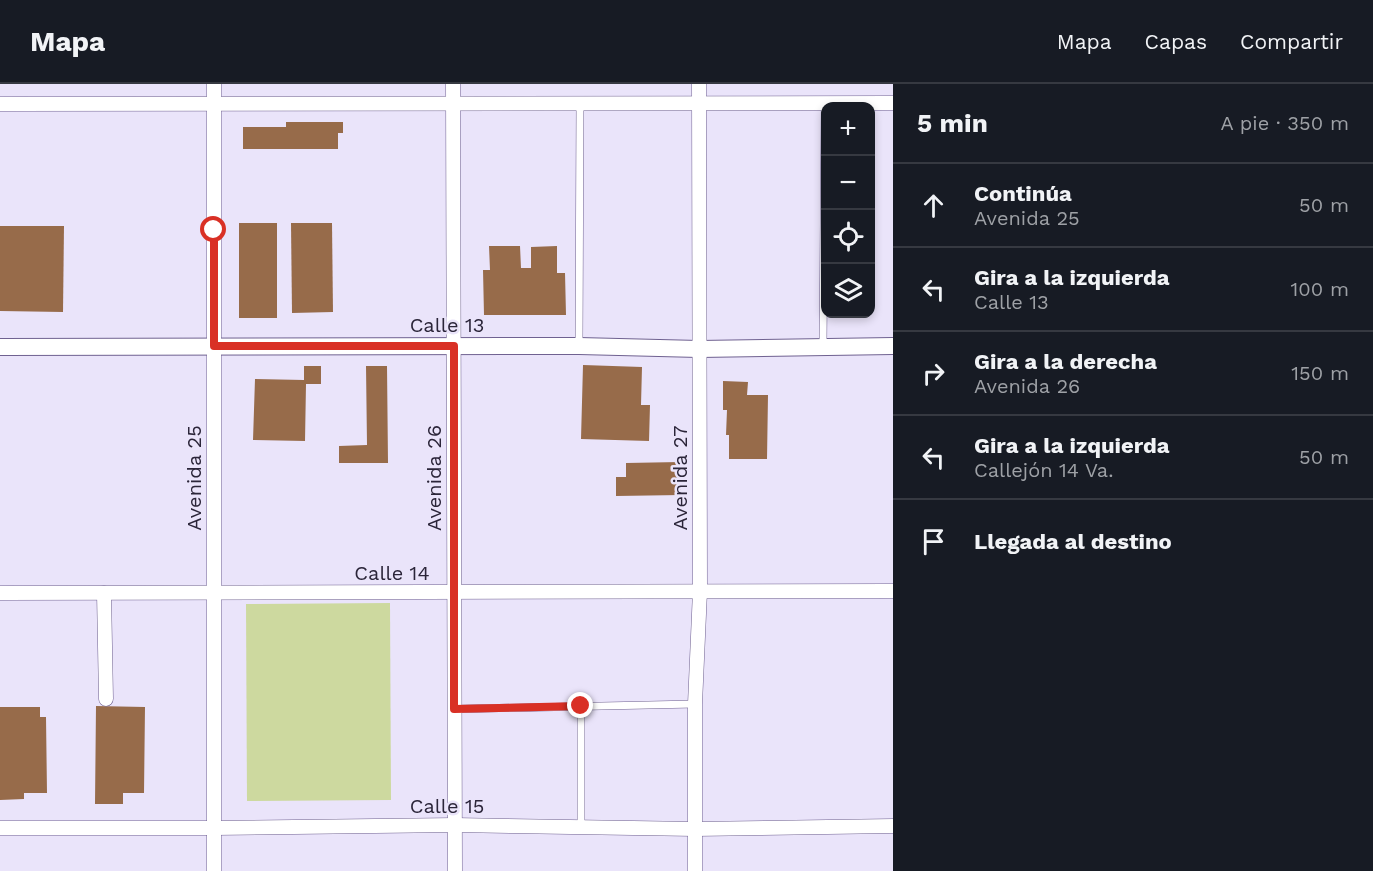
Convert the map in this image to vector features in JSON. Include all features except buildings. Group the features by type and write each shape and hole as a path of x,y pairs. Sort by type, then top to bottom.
{"street":[{"name":"Avenida 25","path":"214,84 214,871"},
{"name":"Avenida 26","path":"453,84 455,871"},
{"name":"Avenida 27","path":"694,871 695,704 700,591 699,84"},
{"path":"0,104 821,103"},
{"path":"875,103 893,103"},
{"name":"Calle 13","path":"0,346 579,346 699,349 893,346"},
{"name":"Calle 14","path":"0,593 893,591"},
{"path":"104,593 106,699"},
{"name":"Calle 15","path":"0,828 454,825 695,829 893,825"}],"lane":[{"path":"579,346 580,103"},
{"path":"823,346 825,156"},
{"path":"454,709 695,704"},
{"path":"581,706 581,827"}],"green space":[{"path":"390,603 391,800 247,801 246,604"}],"route":[{"path":"214,230 214,346 454,346 454,709 581,706"}]}
